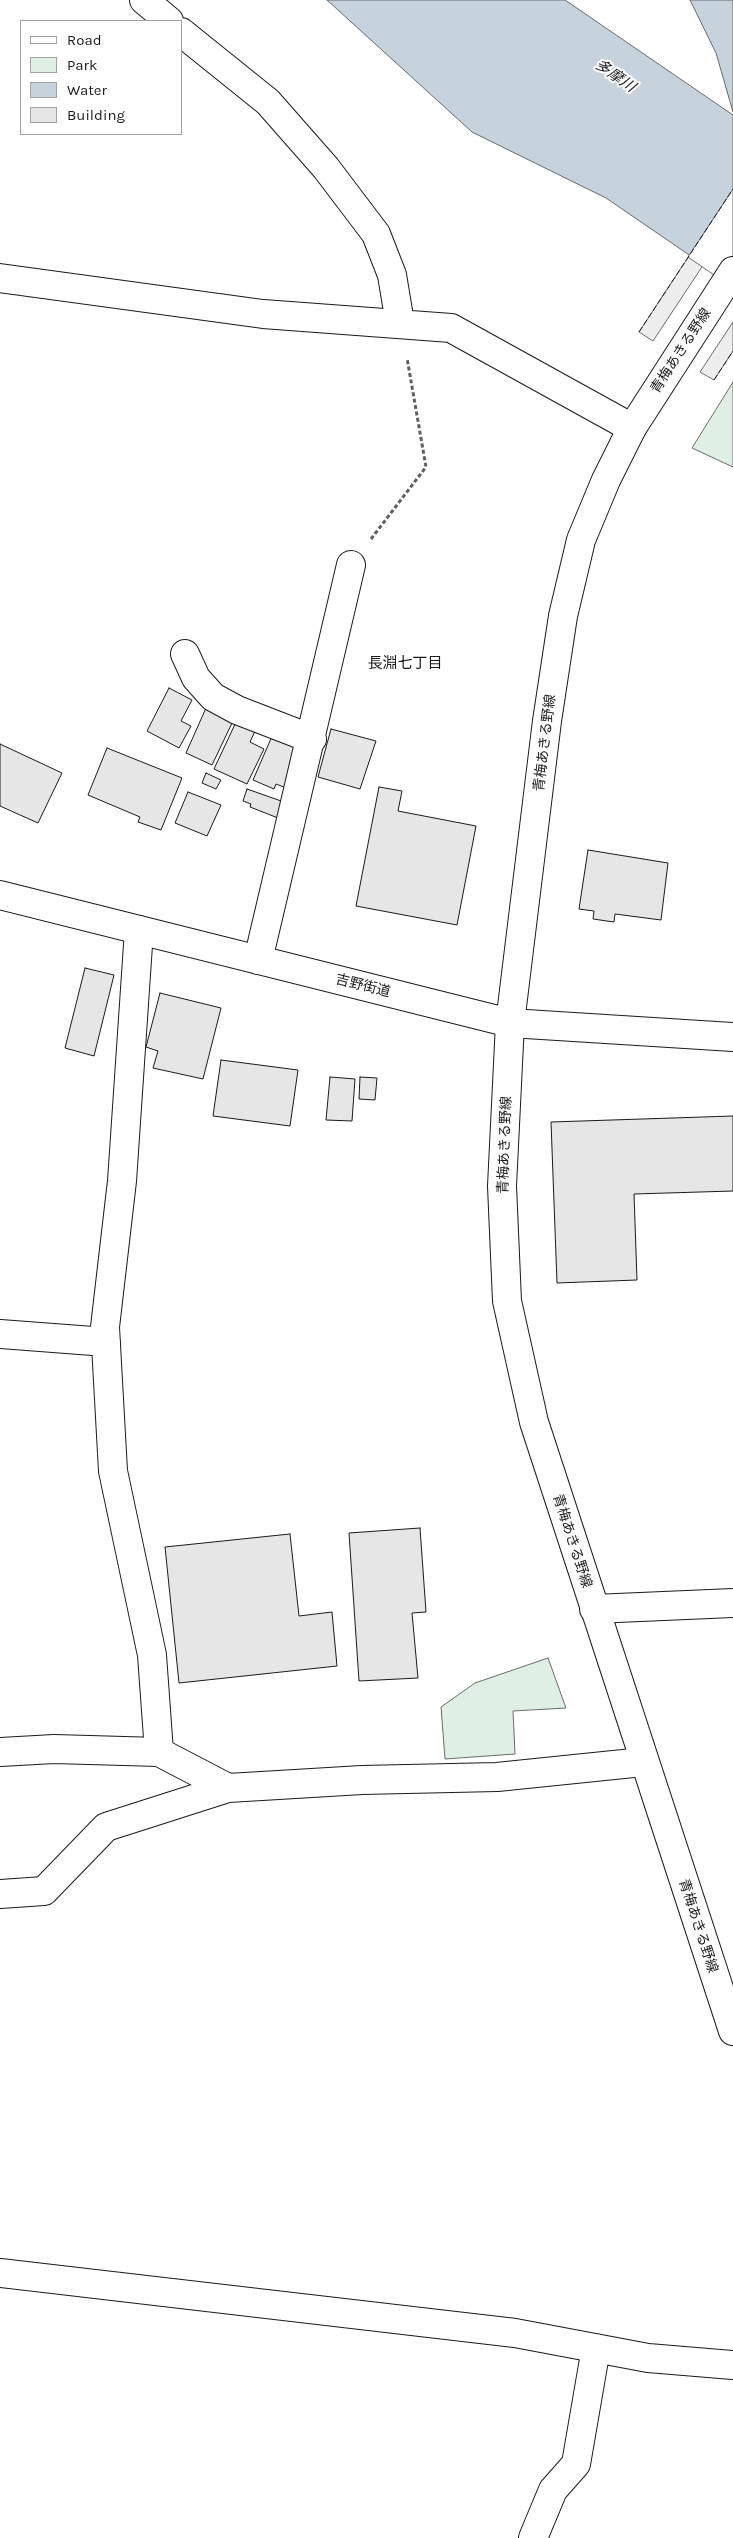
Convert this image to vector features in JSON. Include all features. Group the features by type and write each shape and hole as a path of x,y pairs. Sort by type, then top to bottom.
{"main road":[{"path":"144,0 168,20"},
{"path":"182,33 268,102 326,168 371,226 392,275 400,323"},
{"name":"青梅あきる野線","path":"733,271 632,428 606,480 581,540 563,616 546,721 510,1022 502,1186 507,1301 534,1422 643,1762 733,2031"},
{"path":"0,278 263,314 451,328 632,428"},
{"path":"258,960 312,739 351,565"},
{"path":"184,654 196,678 213,696 237,710 312,739"},
{"name":"吉野街道","path":"0,894 510,1022 733,1037"},
{"path":"139,930 122,1181 105,1327 113,1471 152,1655 159,1752"},
{"path":"0,1334 106,1342"},
{"path":"594,1609 733,1603"},
{"path":"0,1752 54,1749 159,1752 228,1788"},
{"path":"0,1894 44,1890 106,1827 228,1788 362,1780 497,1777 643,1762"},
{"path":"0,2273 515,2333 648,2358 733,2365"},
{"path":"532,2538 553,2490 576,2464 596,2348"}],"path":[{"path":"351,565 426,467 400,323"}],"green space":[{"path":"733,382 733,467 692,448"},
{"path":"548,1658 566,1708 513,1711 515,1754 445,1759 441,1707 475,1683"}],"shaded area":[{"path":"733,189 733,220 653,341 639,332"},
{"path":"733,322 733,351 714,380 700,372"}],"water":[{"name":"多摩川","path":"327,0 565,0 733,115 733,285 606,198 472,132"},
{"path":"690,0 733,0 733,112 716,53"}],"pier":[{"path":"733,189 733,288 688,257"}],"building":[{"path":"169,688 192,700 181,721 191,726 179,748 147,731"},
{"path":"206,708 233,721 212,765 186,753"},
{"path":"237,720 256,729 250,742 264,749 247,784 214,769"},
{"path":"331,729 376,741 360,789 318,777"},
{"path":"273,734 300,745 289,789 276,784 274,789 253,780"},
{"path":"0,744 62,773 38,823 0,806"},
{"path":"107,748 182,778 161,830 138,822 140,817 88,795"},
{"path":"206,773 221,780 216,789 202,783"},
{"path":"379,787 402,791 398,811 476,826 457,925 356,906"},
{"path":"247,789 284,802 278,818 250,807 251,804 243,801"},
{"path":"188,792 221,805 207,836 175,823"},
{"path":"588,850 668,863 661,920 615,914 614,922 593,919 594,911 579,909"},
{"path":"85,968 114,975 94,1056 65,1048"},
{"path":"160,993 221,1008 203,1079 153,1068 158,1051 146,1047"},
{"path":"221,1060 298,1070 290,1126 213,1116"},
{"path":"330,1077 355,1079 352,1121 326,1120"},
{"path":"360,1077 377,1078 375,1100 359,1099"},
{"path":"733,1116 733,1191 634,1194 637,1280 557,1283 551,1122"},
{"path":"420,1528 426,1612 412,1613 418,1678 359,1681 349,1533"},
{"path":"290,1534 299,1616 332,1612 337,1666 179,1683 165,1547"}],"fence":[{"path":"639,332 733,189"},
{"path":"714,380 733,351"}],"district":[{"name":"長淵七丁目","path":"405,664"}]}
